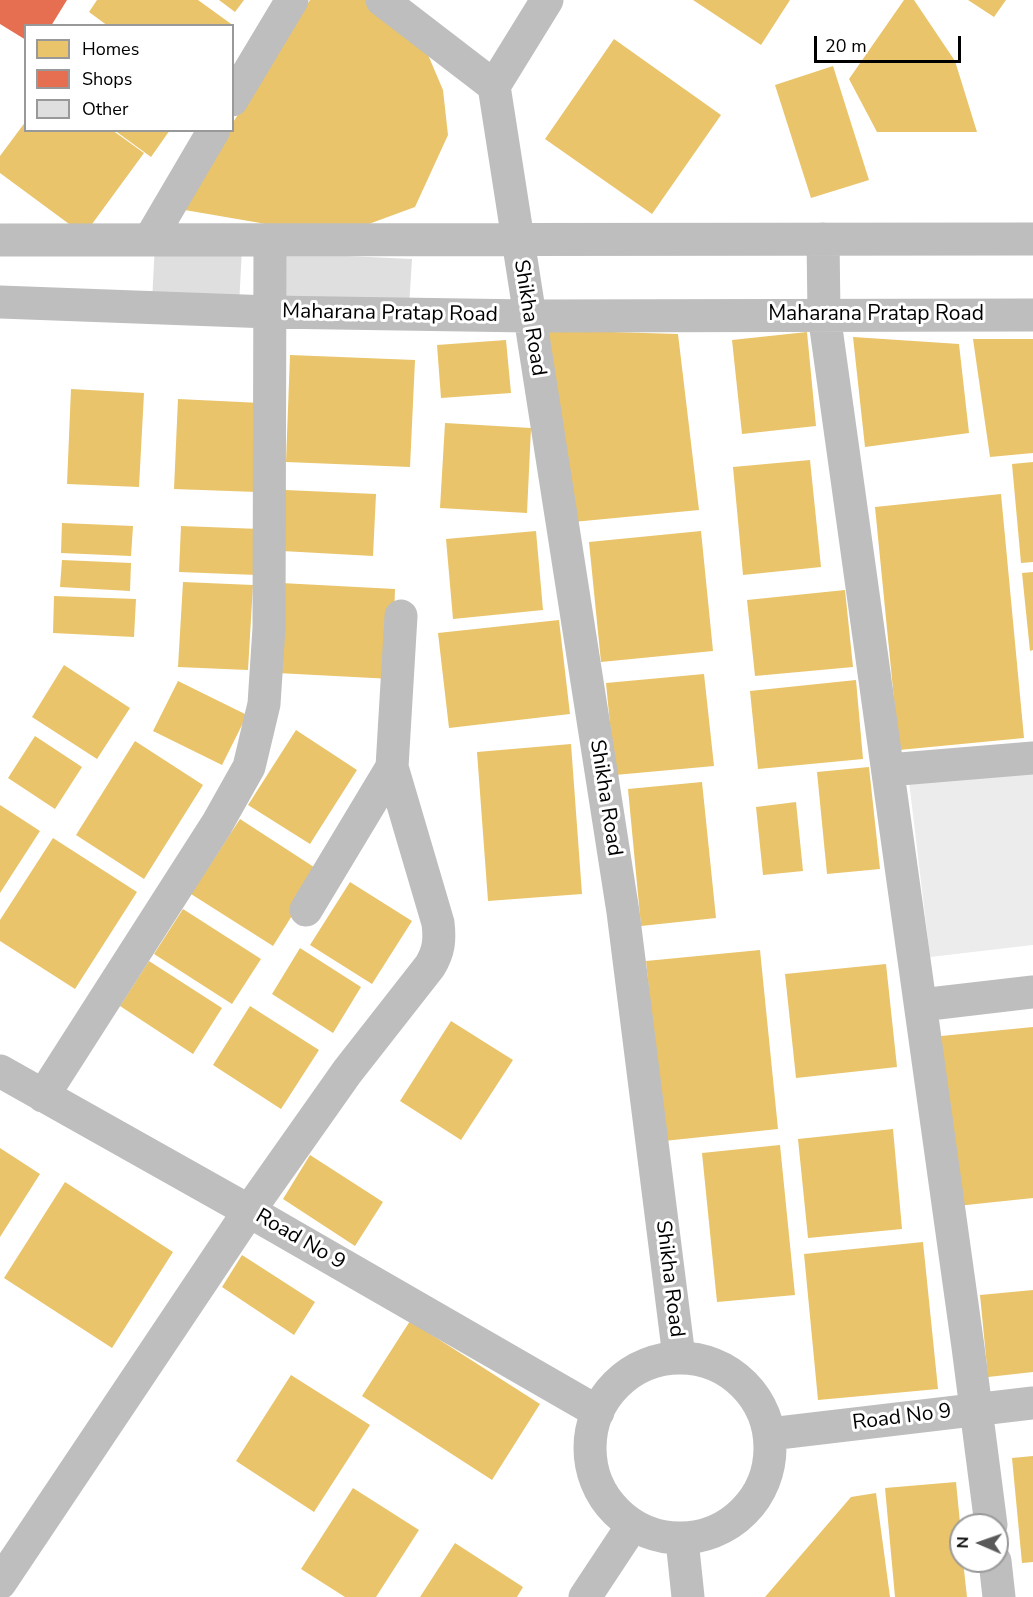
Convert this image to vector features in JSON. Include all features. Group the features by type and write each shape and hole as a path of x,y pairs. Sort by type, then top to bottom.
{"street":[{"path":"234,97 292,0"},
{"path":"381,0 494,86 547,0"},
{"name":"Shikha Road","path":"494,86 623,912 679,1357"},
{"path":"150,239 213,132"},
{"path":"823,239 824,314 990,1513"},
{"path":"0,240 1033,239"},
{"path":"43,1096 217,824 249,767 264,704 269,628 270,240"},
{"name":"Maharana Pratap Road","path":"0,302 270,312 529,316 1033,315"},
{"path":"0,1583 249,1211 347,1072 437,954 440,940 438,923 392,767 401,616"},
{"path":"888,770 1033,758"},
{"path":"306,910 392,767"},
{"path":"921,1005 1033,992"},
{"name":"Road No 9","path":"0,1071 598,1412"},
{"path":"679,1357 705,1360 728,1371 742,1382 762,1409 770,1434 770,1460 764,1485 750,1507 730,1524 707,1536 682,1540 656,1536 632,1526 613,1509 598,1488 591,1463 590,1437 598,1412 611,1389 630,1373 654,1361 679,1357"},
{"name":"Road No 9","path":"770,1434 1033,1403"},
{"path":"585,1597 632,1526"},
{"path":"682,1540 688,1597"},
{"path":"996,1573 999,1597"}],"shaded area":[{"path":"1033,759 1033,945 930,957 908,773"}],"building: Homes":[{"path":"97,0 198,0 231,24 105,24 89,12"},
{"path":"219,0 244,0 235,12"},
{"path":"310,0 371,0 420,36 443,90 448,135 415,207 336,236 179,209 227,132 234,132 234,121"},
{"path":"693,0 790,0 761,45"},
{"path":"904,0 914,0 955,61 977,132 877,132 849,79"},
{"path":"968,0 1006,0 994,17"},
{"path":"614,39 721,115 652,214 545,139"},
{"path":"833,66 869,180 811,198 775,85"},
{"path":"24,124 24,132 115,132 144,153 84,235 0,173 0,156"},
{"path":"117,132 169,132 151,157"},
{"path":"547,330 678,334 699,510 573,522"},
{"path":"807,332 816,426 742,434 732,340"},
{"path":"853,337 959,344 969,433 865,447"},
{"path":"973,339 1033,339 1033,453 990,457"},
{"path":"506,340 511,393 441,398 437,345"},
{"path":"290,355 415,360 410,467 286,462"},
{"path":"71,389 144,393 139,487 67,484"},
{"path":"178,399 261,403 257,492 174,489"},
{"path":"445,423 531,428 527,513 440,508"},
{"path":"810,460 821,567 743,575 733,467"},
{"path":"1033,462 1033,562 1021,563 1012,464"},
{"path":"285,490 376,494 373,556 282,551"},
{"path":"1001,494 1024,738 899,750 875,507"},
{"path":"62,523 133,526 131,556 61,553"},
{"path":"181,526 260,529 257,575 179,572"},
{"path":"536,531 543,610 453,619 446,539"},
{"path":"701,531 713,651 601,662 589,542"},
{"path":"62,560 131,563 130,591 60,587"},
{"path":"1033,572 1033,650 1030,651 1022,573"},
{"path":"183,582 253,585 248,670 178,667"},
{"path":"281,583 395,589 392,679 277,673"},
{"path":"845,590 853,667 755,676 747,600"},
{"path":"54,596 136,599 134,637 53,633"},
{"path":"559,620 570,714 449,728 438,633"},
{"path":"64,665 130,708 97,759 32,717"},
{"path":"704,674 714,766 615,775 606,683"},
{"path":"856,680 863,759 758,769 750,691"},
{"path":"178,681 247,715 222,765 153,731"},
{"path":"296,730 357,770 310,844 248,805"},
{"path":"35,736 82,767 55,809 8,778"},
{"path":"135,741 203,785 144,879 76,835"},
{"path":"571,744 582,894 488,901 477,752"},
{"path":"869,767 880,869 827,874 817,772"},
{"path":"702,782 716,918 641,926 628,789"},
{"path":"796,802 803,871 763,875 756,807"},
{"path":"0,805 40,831 0,893"},
{"path":"240,819 320,871 273,946 191,894"},
{"path":"53,838 137,892 75,989 0,941 0,920"},
{"path":"350,882 412,921 372,984 310,945"},
{"path":"183,909 261,959 232,1004 154,954"},
{"path":"300,948 361,987 333,1033 272,994"},
{"path":"760,950 778,1129 664,1141 646,961"},
{"path":"149,961 222,1008 193,1054 120,1006"},
{"path":"886,964 897,1067 796,1078 785,974"},
{"path":"250,1006 319,1050 281,1109 213,1065"},
{"path":"451,1021 513,1060 461,1140 400,1101"},
{"path":"1033,1027 1033,1198 957,1206 941,1036"},
{"path":"893,1129 902,1229 808,1238 798,1139"},
{"path":"780,1145 795,1295 717,1302 702,1153"},
{"path":"0,1148 40,1174 0,1237"},
{"path":"310,1155 383,1202 355,1246 283,1199"},
{"path":"65,1182 173,1252 112,1348 4,1278"},
{"path":"923,1242 938,1389 818,1400 804,1254"},
{"path":"242,1255 315,1302 294,1335 222,1287"},
{"path":"1033,1290 1033,1372 988,1377 980,1295"},
{"path":"410,1321 540,1404 492,1480 362,1396"},
{"path":"291,1375 370,1425 314,1512 236,1461"},
{"path":"1033,1456 1033,1562 1022,1563 1012,1458"},
{"path":"956,1482 959,1513 949,1513 949,1573 964,1573 967,1597 895,1597 885,1488"},
{"path":"353,1488 419,1530 376,1597 345,1597 301,1569"},
{"path":"876,1493 890,1597 765,1597 851,1497"},
{"path":"455,1543 523,1587 517,1597 420,1597"}],"building: Shops":[{"path":"0,0 67,0 52,24 24,24 24,39 0,24"}],"building: Other":[{"path":"155,243 242,248 239,306 152,302"},
{"path":"282,253 412,259 409,307 280,301"}]}
